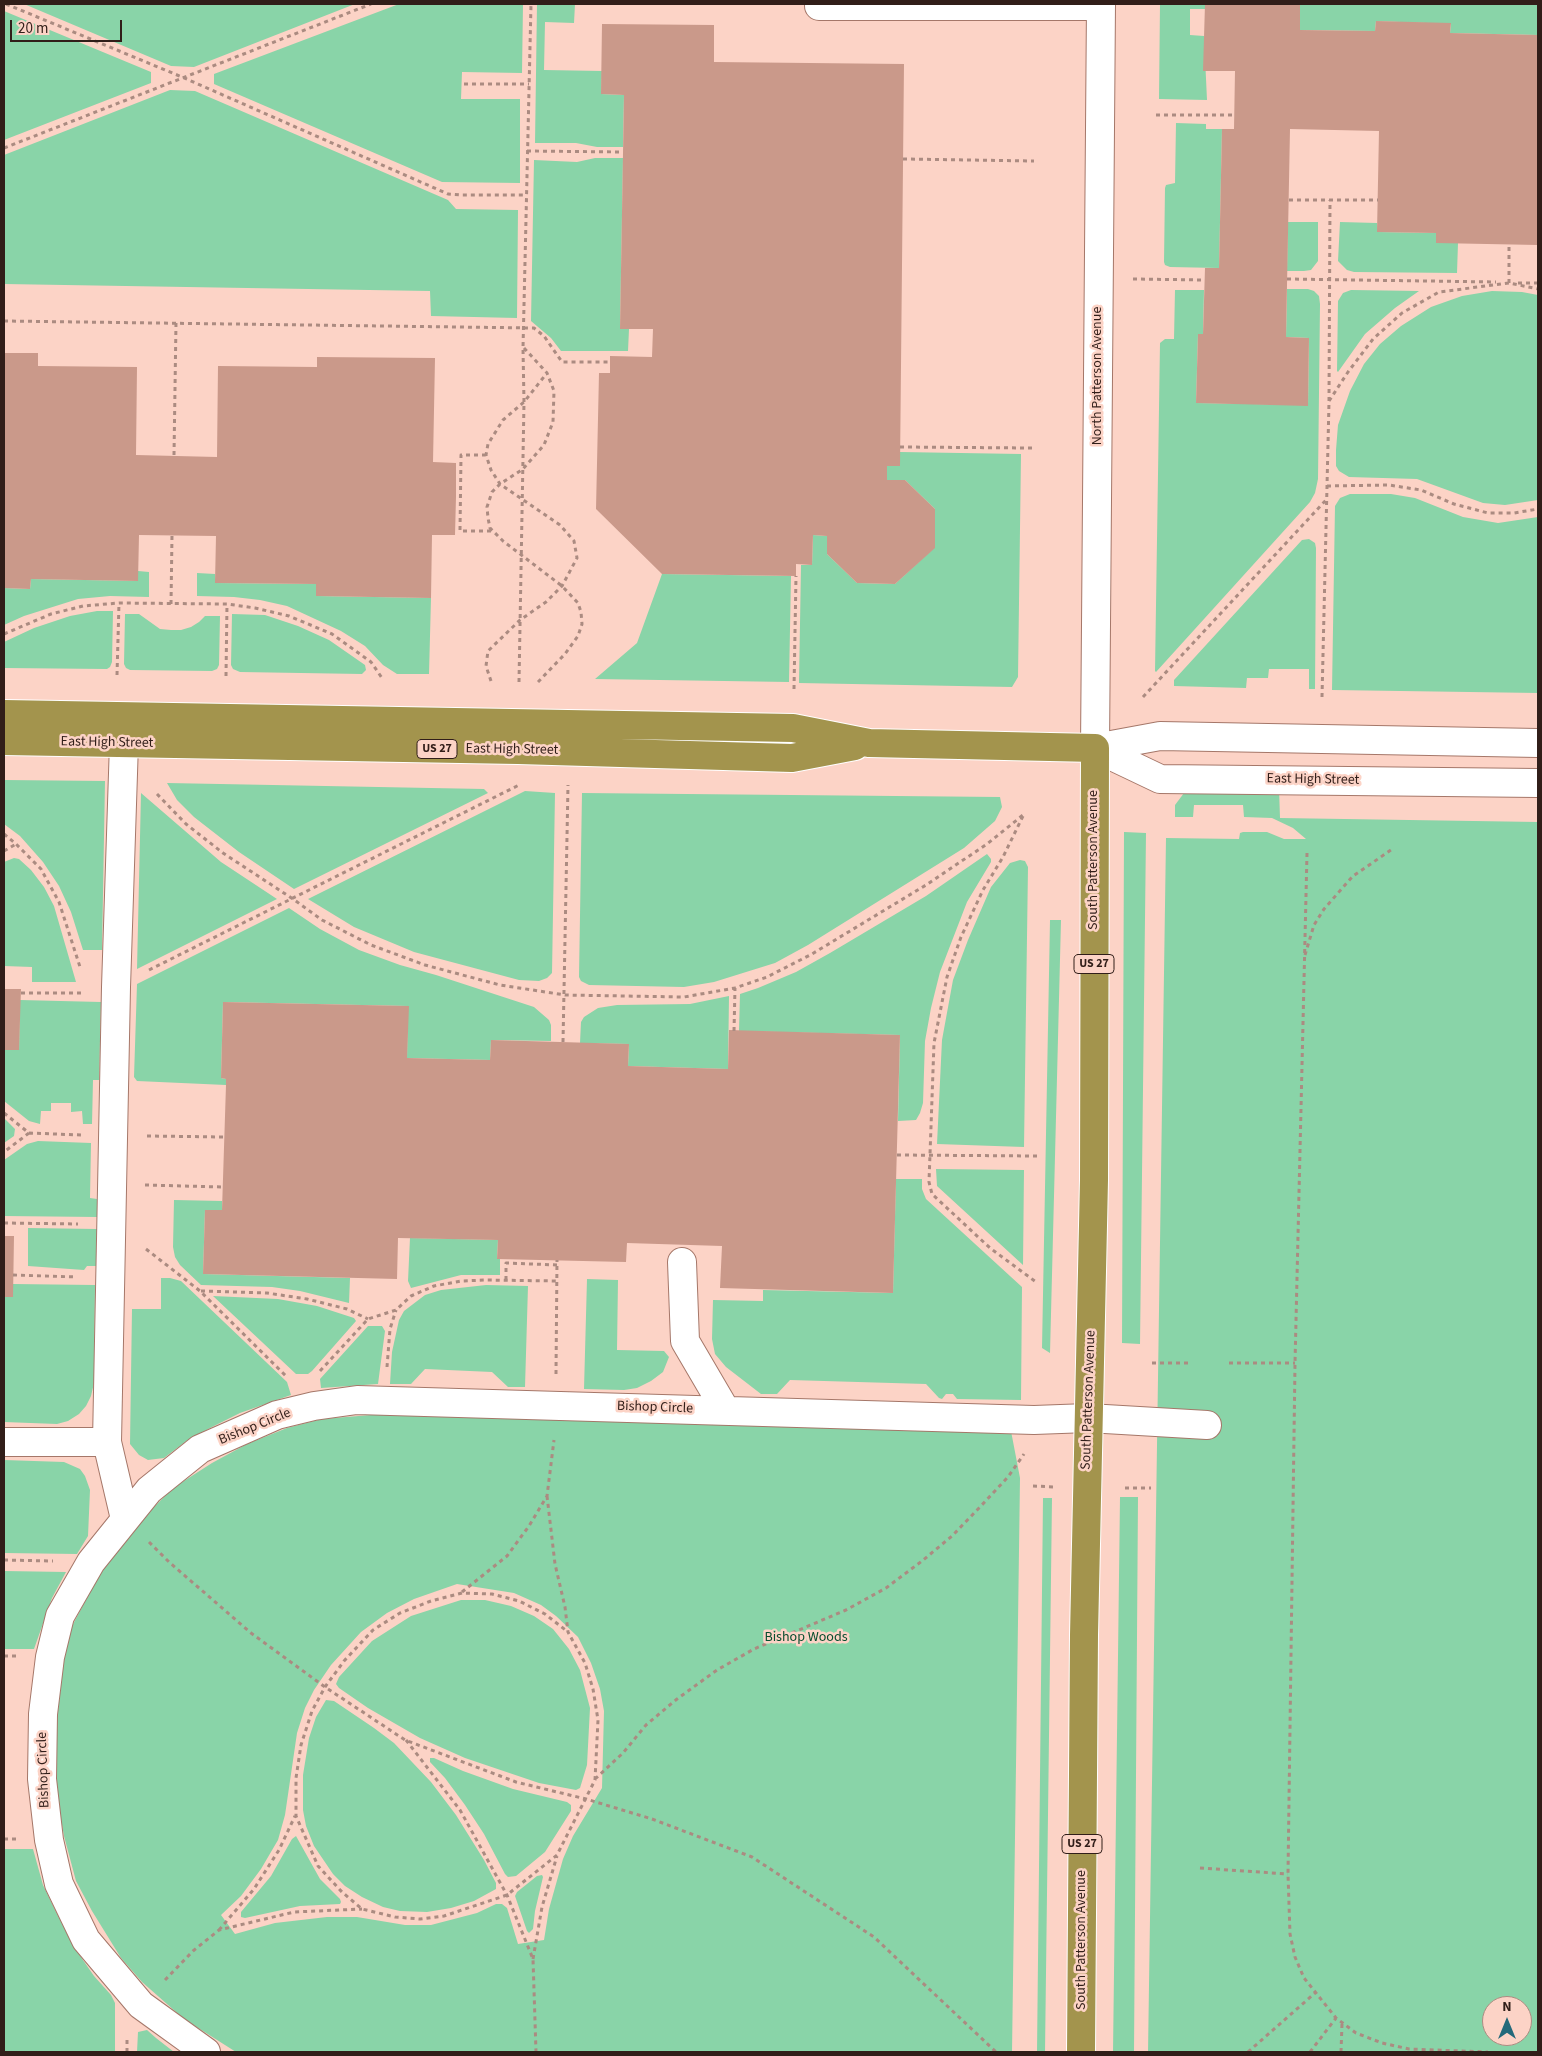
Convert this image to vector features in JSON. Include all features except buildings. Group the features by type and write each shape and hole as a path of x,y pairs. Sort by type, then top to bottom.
{"highway":[{"name":"East High Street","path":"4,714 793,728 869,743 1095,748"},
{"name":"East High Street","path":"4,741 518,750 792,758 869,743"},
{"name":"South Patterson Avenue","path":"1081,2052 1084,1645 1094,1180 1095,748"}],"street":[{"path":"819,6 1101,5"},
{"name":"North Patterson Avenue","path":"1095,748 1101,5"},
{"name":"East High Street","path":"1095,748 1160,736 1538,743"},
{"path":"124,743 116,987 112,1278 107,1442 125,1519"},
{"name":"East High Street","path":"1095,748 1160,779 1538,783"},
{"path":"682,1262 685,1341 726,1410"},
{"name":"Bishop Circle","path":"206,2052 141,2005 86,1940 59,1884 49,1840 42,1779 42,1714 52,1650 60,1616 91,1562 149,1490 200,1449 277,1415 314,1406 357,1400 1034,1420 1088,1418 1207,1425"},
{"path":"4,1442 107,1442"}],"path":[{"path":"6,4 182,77 448,194 526,195"},
{"path":"4,148 370,4"},
{"path":"519,682 524,402 523,348 531,4"},
{"path":"464,84 529,84"},
{"path":"1156,115 1234,115"},
{"path":"527,151 624,152"},
{"path":"903,159 1034,161"},
{"path":"1289,200 1378,200"},
{"path":"1322,697 1329,402 1330,200"},
{"path":"1509,244 1509,283"},
{"path":"1099,279 1205,280"},
{"path":"1287,279 1538,283"},
{"path":"1329,402 1373,339 1402,313 1439,292 1509,283 1538,289"},
{"path":"4,321 524,327 534,328 544,336 562,362 610,362"},
{"path":"174,455 176,322"},
{"path":"523,348 547,373 554,391 554,422 544,445 522,469 492,492 487,507 490,528 562,586 578,602 582,612 582,624 578,636 565,654 538,682"},
{"path":"491,681 486,666 488,650 520,620 546,602 562,586 577,558 574,541 560,525 500,484 491,470 486,455 488,444 503,420 524,402 547,373"},
{"path":"900,447 1032,448"},
{"path":"486,455 461,455 458,496 460,532 494,532"},
{"path":"1327,486 1389,485 1421,490 1454,504 1488,513 1514,513 1538,508"},
{"path":"1143,697 1327,499"},
{"path":"172,535 172,604"},
{"path":"794,688 796,576"},
{"path":"117,676 119,603"},
{"path":"4,634 51,614 83,606 119,603 226,604 289,616 332,634 371,662 382,678"},
{"path":"226,604 226,676"},
{"path":"21,993 87,993 116,987 526,782"},
{"path":"563,1042 568,782"},
{"path":"156,793 186,824 223,853 322,920 371,945 425,965 500,985 565,995 684,997 734,988 767,977 820,949 926,885 987,844 1023,815 1003,857 983,890 961,937 947,977 934,1043 929,1182 932,1194 990,1248 1036,1282"},
{"path":"4,834 41,869 59,902 73,940 87,993"},
{"path":"4,851 16,844"},
{"path":"1304,960 1314,925 1324,909 1353,876 1391,850"},
{"path":"1307,853 1295,1363 1288,1874 1290,1934 1295,1957 1304,1978 1336,2018 1356,2033 1382,2043 1409,2049 1488,2052"},
{"path":"734,988 734,1031"},
{"path":"4,1113 29,1133 4,1152"},
{"path":"897,1155 1038,1156"},
{"path":"112,1184 223,1187"},
{"path":"4,1223 112,1223 200,1291 314,1406"},
{"path":"506,1280 506,1263 557,1262 554,1450 547,1496 555,1564 565,1607 568,1632 585,1663 593,1689 598,1720 595,1780"},
{"path":"13,1275 112,1278"},
{"path":"314,1406 314,1378 368,1319 396,1310 410,1296 434,1286 461,1281 557,1281"},
{"path":"200,1291 267,1293 307,1299 347,1309 368,1319"},
{"path":"384,1400 390,1330 396,1310"},
{"path":"1152,1363 1188,1363"},
{"path":"1229,1363 1295,1363"},
{"path":"536,2052 533,1959 542,1907 557,1855 595,1780 646,1725 677,1698 717,1670 754,1649 846,1610 886,1588 922,1561 952,1536 979,1508 1008,1477 1029,1448"},
{"path":"1033,1486 1055,1487"},
{"path":"1125,1488 1151,1488"},
{"path":"462,1592 507,1556 529,1526 547,1496"},
{"path":"125,1519 168,1562 251,1633 325,1687 405,1740 516,1782 586,1799 652,1820 752,1857 874,1937 996,2052"},
{"path":"4,1560 91,1562"},
{"path":"362,1909 342,1892 318,1866 296,1816 296,1778 301,1745 312,1711 325,1687 344,1660 373,1630 400,1613 462,1592 492,1594 519,1601 545,1614 568,1632"},
{"path":"405,1740 460,1810 507,1895 533,1959"},
{"path":"141,2005 193,1951 219,1930 254,1889 279,1850 296,1816"},
{"path":"219,1930 294,1912 362,1909 395,1917 420,1919 444,1916 507,1895 557,1855"},
{"path":"1200,1868 1288,1874"},
{"path":"1248,2052 1315,1994"},
{"path":"1310,2052 1336,2018"},
{"path":"1341,2052 1342,2023"}],"green space":[{"path":"24,4 355,4 194,67 171,66"},
{"path":"399,4 523,4 522,73 462,72 461,99 520,99 520,183 442,182 214,84 214,74"},
{"path":"537,4 575,4 574,23 545,22 544,70 602,71 601,94 624,95 623,147 597,147 576,143 535,143"},
{"path":"1160,4 1205,4 1205,9 1190,9 1190,35 1204,36 1207,100 1159,99"},
{"path":"1300,4 1538,4 1538,35 1450,33 1451,24 1376,21 1375,31 1300,30"},
{"path":"4,11 151,72 151,83 4,140"},
{"path":"170,90 195,91 448,200 456,209 518,210 517,318 431,316 430,291 4,284 4,155"},
{"path":"1176,123 1206,124 1206,129 1222,129 1219,268 1170,267 1165,265 1164,262 1165,188 1166,185 1175,183"},
{"path":"595,158 623,158 620,329 629,329 628,351 561,351 551,338 531,321 534,160 577,162"},
{"path":"1288,222 1318,222 1318,261 1311,270 1287,271"},
{"path":"1340,222 1377,223 1378,232 1436,233 1458,243 1457,273 1354,272 1347,270 1338,261"},
{"path":"1287,289 1308,289 1314,291 1319,296 1318,479 1315,493 1310,502 1156,672 1160,343 1165,339 1174,339 1175,290 1204,290 1203,334 1198,334 1196,403 1308,405 1309,338 1286,337"},
{"path":"1351,290 1419,291 1395,308 1365,334 1338,372 1338,301 1343,293"},
{"path":"1492,291 1522,292 1538,295 1538,500 1505,505 1483,503 1417,479 1349,477 1339,471 1336,466 1338,425 1350,391 1364,364 1380,344 1401,326 1431,307 1462,296"},
{"path":"900,452 1021,454 1018,677 1012,687 799,683 801,565 812,565 813,535 827,536 827,554 857,583 895,584 935,547 935,509 905,480 887,480 887,466 900,466"},
{"path":"1350,494 1391,494 1415,498 1463,517 1498,523 1538,517 1538,693 1332,690 1335,506 1340,498"},
{"path":"1309,539 1315,543 1316,548 1315,689 1309,689 1309,669 1269,669 1268,678 1247,678 1246,688 1174,686 1174,680 1302,540"},
{"path":"138,571 149,572 149,597 110,596 78,599 24,616 4,625 4,588 30,589 31,579 138,581"},
{"path":"197,573 215,574 216,583 316,584 317,596 431,598 429,674 397,674 383,665 365,646 341,631 287,606 234,597 197,596"},
{"path":"662,574 791,576 789,682 595,679 637,643"},
{"path":"97,611 113,611 112,662 107,669 4,668 4,642 34,628 70,616"},
{"path":"125,614 139,614 160,629 171,630 191,627 205,616 220,616 219,665 217,669 212,671 130,670 126,668 124,664"},
{"path":"232,614 265,615 298,626 329,640 365,665 366,670 362,674 240,672 233,669 231,665"},
{"path":"4,780 105,781 102,950 83,950 71,912 59,886 43,862 20,836 4,824"},
{"path":"167,783 484,789 488,793 294,889 239,852 194,817 177,800"},
{"path":"1279,788 1280,818 1538,822 1538,2052 1148,2052 1166,838 1239,839 1240,833 1243,832 1267,832 1284,839 1306,839 1293,828 1272,818 1244,817 1243,805 1194,805 1193,817 1175,817 1175,805 1187,789"},
{"path":"525,791 555,793 552,973 547,978 539,981 519,980 414,952 354,927 308,899"},
{"path":"141,793 221,862 277,899 137,969"},
{"path":"582,793 1000,797 1002,807 995,821 964,848 808,945 775,963 714,982 684,987 589,985 581,981 579,977"},
{"path":"1124,832 1146,833 1140,1344 1122,1343"},
{"path":"987,854 991,862 967,902 940,972 925,1041 923,1103 916,1120 898,1121 900,1035 739,1031 740,994 796,972 830,953 926,896"},
{"path":"14,858 19,859 31,870 44,887 54,906 76,982 32,982 32,967 4,966 4,862"},
{"path":"1020,860 1025,861 1028,867 1024,1147 937,1144 942,1040 953,980 991,887 1010,863"},
{"path":"289,908 320,929 359,950 400,965 534,1007 549,1020 551,1025 551,1041 491,1040 490,1060 407,1058 408,1006 223,1002 221,1078 226,1079 226,1085 137,1081 134,1077 137,984"},
{"path":"1050,920 1061,920 1050,1353 1042,1348"},
{"path":"729,996 728,1069 628,1066 629,1044 580,1043 581,1022 584,1017 598,1008 617,1005 690,1004"},
{"path":"20,1000 101,1002 99,1080 93,1080 92,1124 83,1124 82,1111 71,1112 71,1103 51,1103 51,1111 41,1111 40,1124 29,1121 4,1101 4,1050 19,1050"},
{"path":"4,1118 15,1129 14,1136 4,1143"},
{"path":"38,1141 91,1143 90,1198 97,1199 97,1217 4,1216 4,1160 27,1144"},
{"path":"936,1169 1024,1170 1023,1265 937,1186"},
{"path":"896,1179 922,1179 922,1189 926,1199 1022,1287 1021,1400 957,1399 953,1394 946,1394 942,1399 926,1384 790,1380 777,1394 761,1394 726,1367 715,1354 712,1339 713,1300 763,1301 763,1290 893,1293"},
{"path":"174,1200 222,1201 222,1210 205,1210 203,1274 350,1278 349,1303 300,1291 272,1287 201,1285 180,1265 175,1257 173,1247"},
{"path":"28,1228 97,1229 96,1266 87,1266 84,1270 28,1266"},
{"path":"410,1238 498,1240 497,1259 500,1259 500,1275 461,1275 411,1288 408,1281"},
{"path":"161,1278 181,1281 287,1382 291,1395 240,1413 189,1439 164,1458 148,1460 139,1455 130,1444 132,1309 161,1309"},
{"path":"587,1279 618,1280 617,1350 664,1351 669,1357 663,1372 651,1381 637,1388 624,1390 584,1389"},
{"path":"13,1284 95,1285 94,1383 86,1406 79,1414 68,1421 57,1424 4,1422 4,1297 13,1297"},
{"path":"486,1285 528,1286 525,1387 508,1387 492,1372 425,1369 411,1384 390,1384 392,1352 399,1320 404,1311 425,1295 441,1290"},
{"path":"213,1296 278,1299 317,1306 354,1318 356,1321 312,1371 308,1374 296,1374"},
{"path":"368,1326 382,1326 385,1331 378,1384 321,1388 320,1379"},
{"name":"Bishop Woods","path":"383,1414 1011,1431 1020,1478 1012,2052 236,2052 184,2019 142,1982 121,1958 92,1911 76,1881 64,1836 57,1796 55,1762 57,1719 65,1651 72,1626 102,1570 144,1517 173,1488 212,1463 247,1444 287,1428 322,1419","holes":["457,1584 514,1593 541,1605 578,1637 591,1663 600,1689 604,1711 602,1788 573,1836 563,1859 549,1909 544,1940 518,1944 507,1908 502,1904 496,1904 477,1913 431,1925 405,1925 357,1917 327,1917 275,1923 235,1934 221,1915 241,1896 261,1869 278,1840 285,1815 297,1733 305,1708 314,1690 331,1665 361,1632 387,1613 414,1599"]},
{"path":"4,1460 64,1462 80,1469 85,1476 90,1490 88,1536 77,1554 4,1553"},
{"path":"1120,1497 1138,1497 1134,2052 1113,2052"},
{"path":"1043,1498 1052,1498 1045,2052 1037,2052"},
{"path":"4,1571 66,1572 52,1598 34,1649 4,1649"},
{"path":"461,1600 485,1600 511,1606 534,1616 553,1629 569,1649 580,1670 590,1708 587,1765 580,1788 576,1790 539,1783 465,1758 420,1738 368,1708 336,1684 339,1677 372,1641 411,1616"},
{"path":"326,1700 334,1701 394,1743 431,1782 456,1815 484,1860 496,1883 496,1889 474,1901 451,1908 427,1912 400,1911 383,1907 362,1897 345,1886 333,1874 314,1846 306,1826 303,1810 303,1775 309,1738 316,1717"},
{"path":"430,1758 513,1789 567,1802 571,1805 571,1811 545,1852 516,1876 508,1877 465,1805 445,1778 430,1762"},
{"path":"296,1836 320,1879 340,1899 340,1904 300,1906 245,1918 241,1917 241,1912 271,1876 292,1839"},
{"path":"4,1849 33,1849 43,1885 74,1947 115,2003 115,2052 4,2052"},
{"path":"542,1875 533,1929 529,1933 515,1896 517,1892 537,1876"},
{"path":"147,2030 174,2052 137,2052 138,2032"}]}
